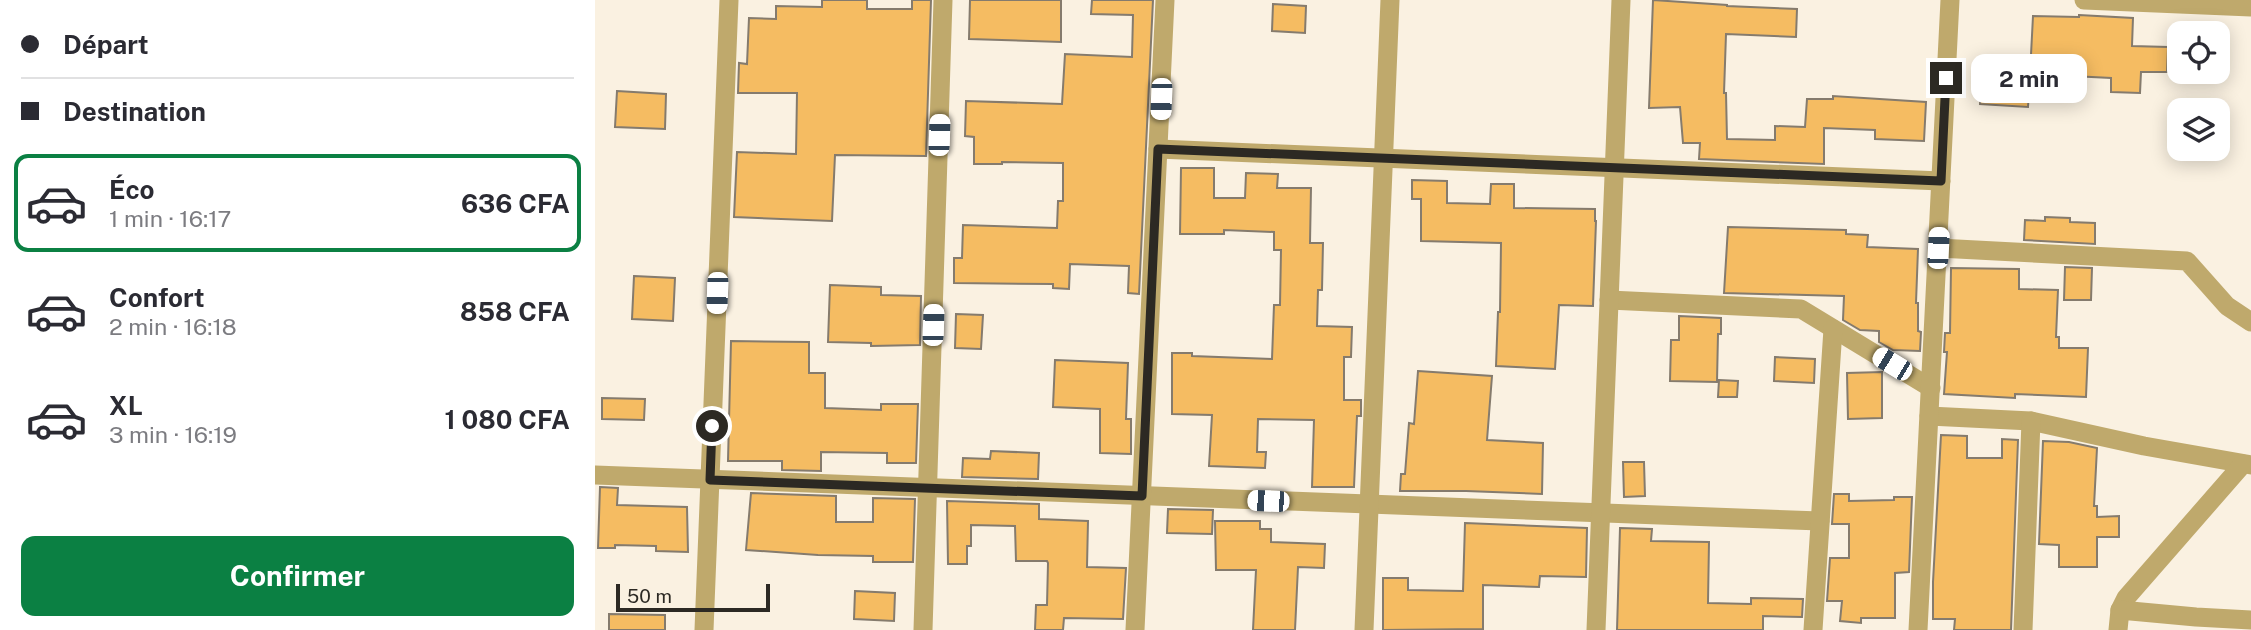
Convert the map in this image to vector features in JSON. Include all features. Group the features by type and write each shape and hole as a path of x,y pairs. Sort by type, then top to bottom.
{"street":[{"path":"704,630 729,0"},
{"path":"923,630 943,0"},
{"path":"1135,630 1165,0"},
{"path":"1364,630 1391,0"},
{"path":"1596,630 1621,0"},
{"path":"1918,630 1950,0"},
{"path":"2084,0 2251,6"},
{"path":"1158,149 1941,181"},
{"path":"1938,248 2187,261 2227,306 2251,322"},
{"path":"1609,300 1801,309 1931,388"},
{"path":"1813,630 1833,329"},
{"path":"1929,416 2031,421 2247,465"},
{"path":"2023,630 2031,421"},
{"path":"2247,465 2126,598 2119,620 2196,617 2251,620"},
{"path":"595,475 1820,522"}],"building":[{"path":"822,0 867,0 867,9 912,9 912,0 931,0 926,156 835,155 832,221 734,217 737,152 796,154 797,93 738,93 739,63 747,64 749,18 776,19 776,6 822,7"},
{"path":"970,0 1061,0 1061,42 969,39"},
{"path":"1092,0 1153,0 1139,294 1128,293 1129,266 1070,264 1069,289 1053,288 1053,284 954,283 954,258 962,258 963,225 1057,228 1058,201 1063,201 1063,163 974,164 974,137 965,136 966,101 1062,104 1065,54 1132,57 1133,15 1091,14"},
{"path":"1653,0 1797,9 1796,37 1726,34 1724,93 1727,139 1775,140 1775,126 1805,127 1807,99 1833,99 1833,96 1926,102 1924,141 1875,139 1875,130 1824,128 1824,164 1699,159 1700,143 1683,143 1680,107 1649,108"},
{"path":"1273,4 1306,6 1305,33 1272,31"},
{"path":"2033,16 2133,18 2132,46 2167,47 2167,72 2141,72 2140,93 2111,92 2111,78 2030,74"},
{"path":"1982,73 2030,76 2028,107 1980,104"},
{"path":"617,91 666,94 665,129 615,127"},
{"path":"1181,168 1214,168 1214,198 1245,198 1246,173 1278,174 1277,188 1311,188 1310,243 1323,243 1322,290 1318,290 1317,326 1352,327 1351,357 1344,357 1344,400 1361,400 1361,416 1357,416 1354,487 1312,487 1314,420 1258,419 1257,452 1266,452 1265,468 1209,466 1212,415 1172,414 1172,353 1272,359 1274,305 1280,305 1281,250 1274,250 1274,232 1224,230 1224,234 1180,234"},
{"path":"1412,180 1447,181 1447,203 1490,204 1491,184 1514,184 1514,208 1595,209 1593,306 1559,305 1555,369 1496,366 1501,243 1421,241 1421,199 1412,199"},
{"path":"2045,217 2095,223 2095,244 2024,240 2025,220 2045,221"},
{"path":"1728,227 1846,230 1846,234 1868,235 1867,247 1918,249 1916,303 1918,331 1921,332 1920,351 1893,350 1879,342 1879,331 1860,330 1843,320 1844,296 1724,293"},
{"path":"2065,267 2092,268 2091,300 2064,300"},
{"path":"1951,268 2019,269 2019,289 2058,290 2056,337 2059,337 2059,348 2088,348 2086,397 2015,394 2015,398 1944,394 1947,352 1944,352 1945,333 1950,333"},
{"path":"634,276 675,278 673,321 632,319"},
{"path":"830,285 881,287 881,295 921,296 920,345 871,346 871,343 828,342"},
{"path":"956,314 983,315 981,349 955,348"},
{"path":"1679,316 1721,318 1717,382 1670,381 1671,340 1679,340"},
{"path":"731,341 809,342 809,373 825,373 825,408 881,410 881,404 918,404 916,463 887,463 887,453 821,452 821,471 782,470 782,461 728,461"},
{"path":"1775,357 1815,359 1814,383 1774,381"},
{"path":"1055,360 1128,363 1126,419 1131,419 1131,454 1100,453 1100,409 1053,407"},
{"path":"1418,371 1492,376 1487,440 1543,443 1542,494 1400,491 1401,474 1405,474 1409,423 1414,424"},
{"path":"1882,372 1882,418 1848,419 1847,373"},
{"path":"1719,380 1738,381 1737,397 1718,397"},
{"path":"602,398 645,399 644,420 602,419"},
{"path":"1941,435 1967,436 1967,458 2002,458 2002,439 2018,440 2011,630 1954,630 1955,619 1933,619"},
{"path":"2043,441 2069,442 2097,448 2094,506 2097,506 2097,517 2119,516 2119,537 2097,537 2097,567 2059,567 2059,545 2039,544"},
{"path":"991,451 1039,453 1038,479 962,477 963,458 990,459"},
{"path":"1623,462 1644,462 1645,496 1624,497"},
{"path":"600,487 618,488 617,505 687,507 688,552 656,551 656,546 615,545 615,548 598,548"},
{"path":"751,493 836,496 836,522 873,522 873,498 915,499 913,562 873,562 873,556 746,550"},
{"path":"1834,494 1849,494 1849,501 1912,497 1909,572 1895,573 1895,618 1861,618 1861,623 1840,621 1842,601 1827,601 1830,558 1849,558 1849,524 1832,524"},
{"path":"947,501 1039,504 1039,519 1088,521 1087,567 1126,568 1123,619 1064,618 1063,630 1035,630 1036,605 1047,605 1047,561 1016,561 1015,526 971,525 971,546 967,546 967,564 948,564"},
{"path":"1168,509 1213,510 1212,534 1167,533"},
{"path":"1215,521 1260,521 1260,529 1271,529 1271,542 1325,544 1324,568 1298,567 1295,630 1253,630 1256,570 1216,570"},
{"path":"1465,523 1587,528 1586,577 1540,576 1539,587 1483,585 1483,629 1383,630 1383,578 1408,578 1408,590 1463,591"},
{"path":"1620,528 1652,529 1651,541 1709,542 1708,603 1751,604 1751,598 1803,599 1802,617 1763,616 1763,630 1617,630"},
{"path":"855,591 895,593 894,621 854,619"},
{"path":"609,614 665,615 665,630 609,630"}],"route":[{"path":"712,426 710,480 1142,496 1158,149 1941,181 1946,78"}]}
